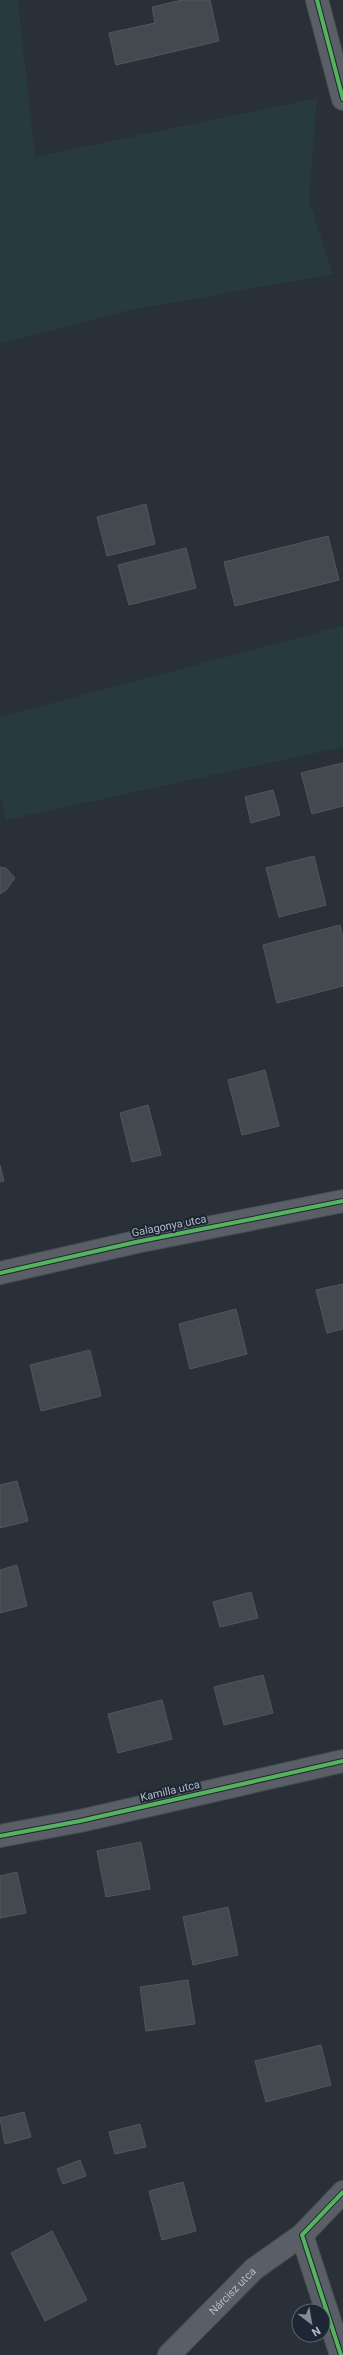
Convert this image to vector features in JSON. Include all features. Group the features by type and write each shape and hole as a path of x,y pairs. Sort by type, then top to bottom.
{"street":[{"path":"318,0 343,99"},
{"name":"Galagonya utca","path":"0,1273 136,1242 343,1201"},
{"name":"Kamilla utca","path":"0,1836 80,1821 343,1761"},
{"name":"Nárcisz utca","path":"169,2355 254,2269 302,2235 343,2192"},
{"path":"302,2235 341,2355"}],"green space":[{"path":"0,0 18,0 35,157 317,98 309,200 333,274 126,311 0,344"},
{"path":"343,626 343,747 6,820 0,798 0,717"}],"building":[{"path":"182,0 210,0 219,41 116,65 109,33 155,23 152,7"},
{"path":"146,504 155,544 107,556 97,517"},
{"path":"328,536 339,580 235,606 224,562"},
{"path":"186,548 196,588 129,605 118,565"},
{"path":"343,763 343,806 312,814 301,773"},
{"path":"273,790 280,815 251,823 245,797"},
{"path":"314,856 326,905 279,917 266,868"},
{"path":"0,867 6,868 15,878 6,890 0,894"},
{"path":"340,925 343,938 343,986 277,1003 263,945"},
{"path":"265,1070 279,1126 242,1135 228,1080"},
{"path":"148,1105 161,1155 132,1162 120,1113"},
{"path":"0,1165 4,1181 0,1182"},
{"path":"343,1284 343,1329 327,1333 316,1290"},
{"path":"236,1309 247,1354 190,1369 179,1324"},
{"path":"90,1350 101,1396 41,1411 30,1365"},
{"path":"17,1481 28,1521 0,1528 0,1485"},
{"path":"17,1565 27,1606 0,1613 0,1570"},
{"path":"251,1592 258,1618 220,1627 213,1602"},
{"path":"263,1675 273,1713 224,1725 214,1687"},
{"path":"162,1700 172,1739 118,1753 108,1714"},
{"path":"141,1842 150,1889 106,1897 97,1851"},
{"path":"17,1872 26,1913 0,1918 0,1876"},
{"path":"228,1907 238,1955 193,1965 183,1917"},
{"path":"188,1980 195,2024 146,2031 140,1987"},
{"path":"321,2045 331,2085 266,2102 255,2061"},
{"path":"24,2112 31,2137 5,2144 0,2118"},
{"path":"140,2124 146,2147 115,2154 109,2132"},
{"path":"80,2160 86,2176 63,2184 57,2169"},
{"path":"183,2182 196,2231 162,2240 149,2191"},
{"path":"52,2231 87,2300 45,2321 11,2253"}],"cycle path":[{"path":"317,0 343,99"},
{"path":"0,1273 136,1242 343,1201"},
{"path":"0,1836 80,1821 343,1761"},
{"path":"341,2355 302,2235 343,2192"}]}
